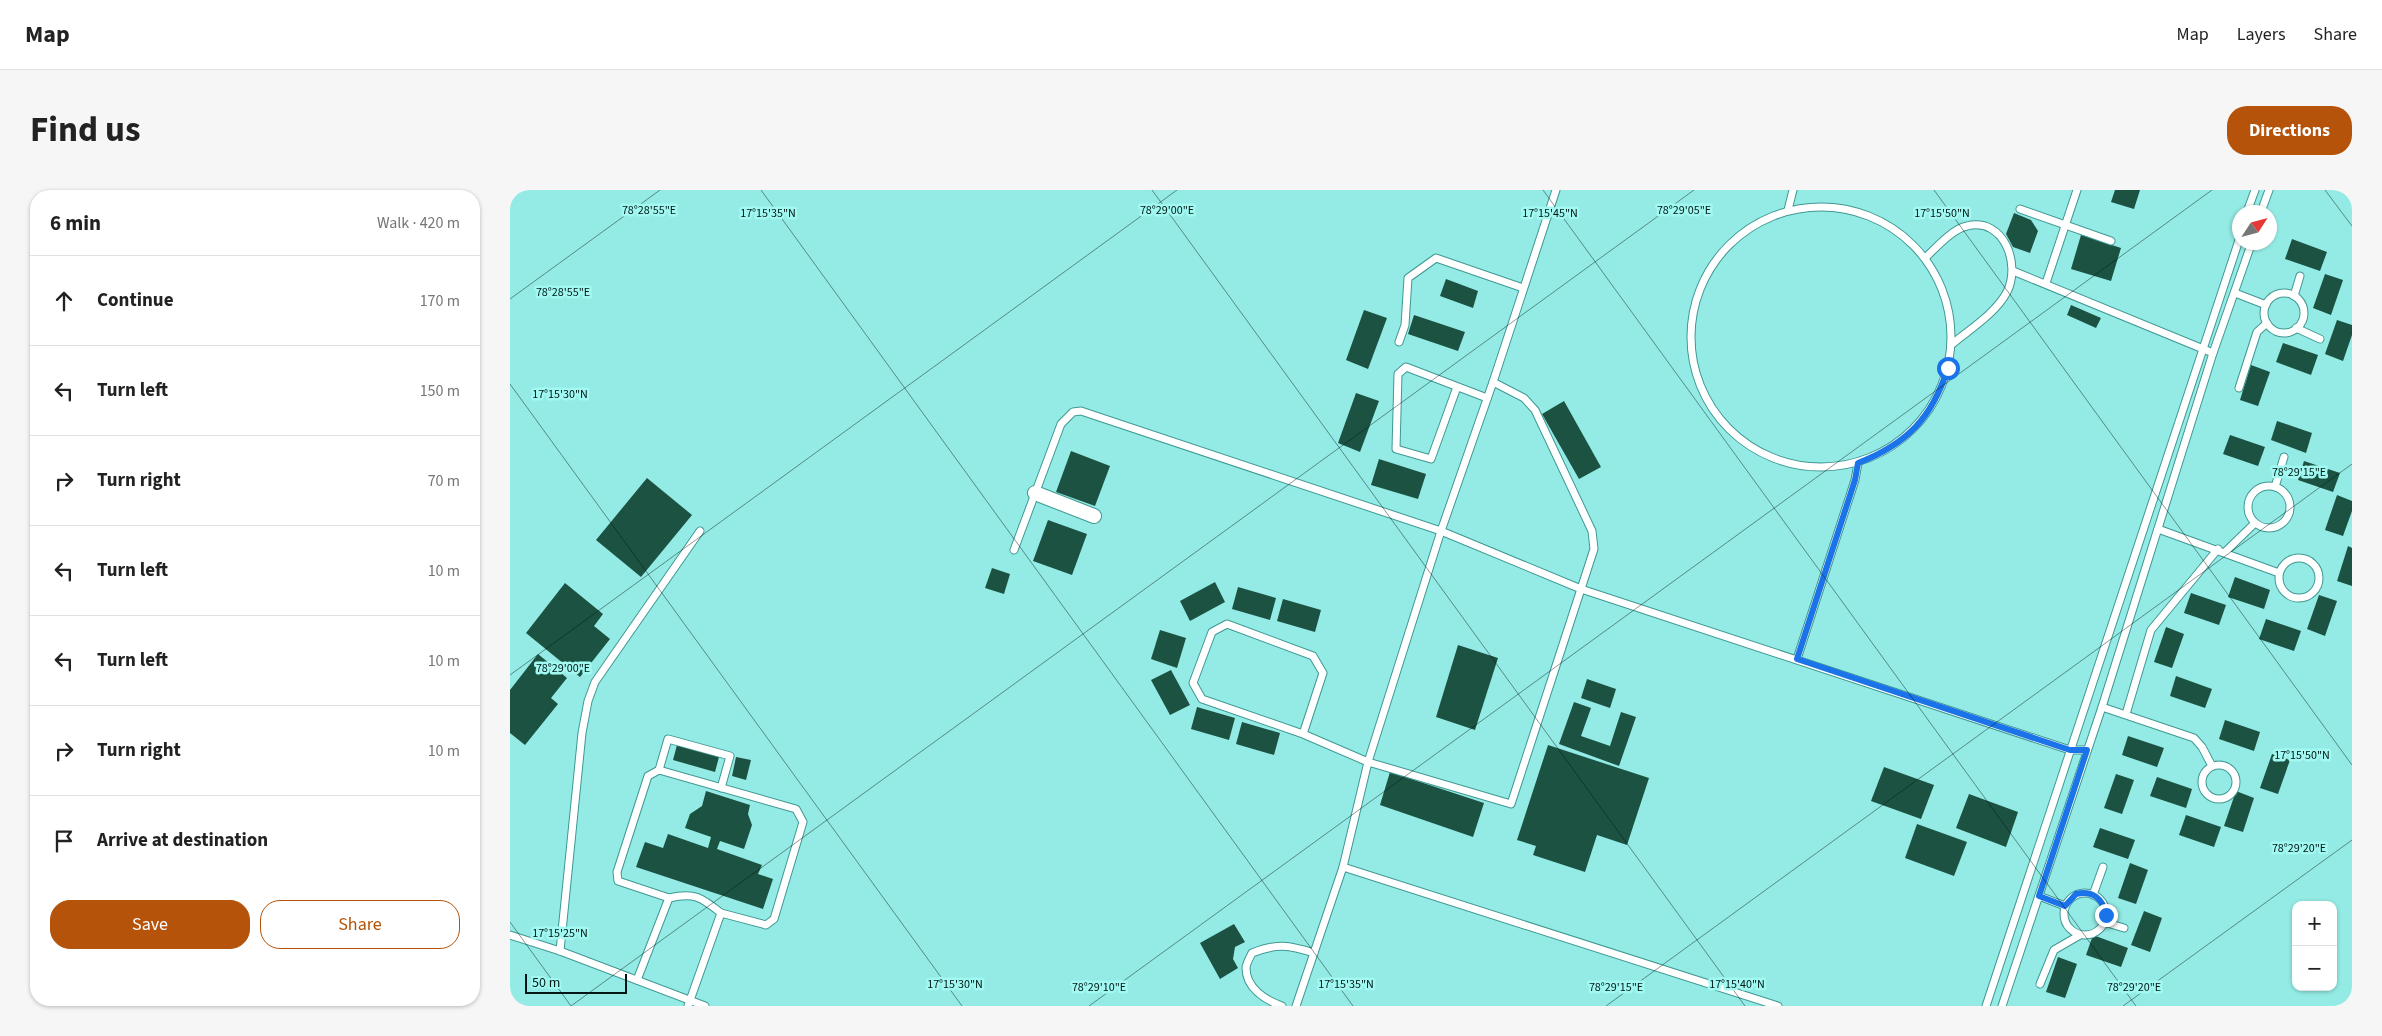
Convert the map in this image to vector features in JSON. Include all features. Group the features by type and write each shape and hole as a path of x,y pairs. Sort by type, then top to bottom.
{"street":[{"path":"1035,493 1094,516"}],"lane":[{"path":"1296,1006 1343,867 1368,762 1441,531 1493,382 1556,190"},
{"path":"1788,210 1793,190"},
{"path":"2046,283 2077,190"},
{"path":"2250,205 2255,190"},
{"path":"2263,205 2268,190"},
{"path":"1826,206 1863,214 1897,232 1925,258 1943,291 1951,326 1951,345 1948,368 1941,389 1930,410 1916,428 1899,442 1879,454 1858,463 1833,468 1807,467 1782,462 1758,452 1736,437 1718,418 1704,396 1695,372 1690,346 1691,320 1696,295 1707,272 1722,250 1741,233 1763,219 1788,210 1826,206"},
{"path":"2020,209 2111,240"},
{"path":"1925,258 1966,226 1978,225 1992,227 2003,240 2011,254 2013,271 2008,290 2002,300 1990,313 1951,345"},
{"path":"1986,1006 2236,250"},
{"path":"2002,1006 2102,707 2213,353 2249,250"},
{"path":"1399,342 1405,325 1408,278 1436,258 1523,288"},
{"path":"2013,271 2213,353"},
{"path":"2294,296 2300,276"},
{"path":"2235,293 2266,305"},
{"path":"2281,293 2294,296 2299,300 2304,313 2296,328 2283,332 2276,331 2267,323 2264,317 2266,305 2269,299 2281,293"},
{"path":"2239,388 2257,332 2267,323"},
{"path":"2296,328 2320,339"},
{"path":"1456,387 1431,459 1396,448 1398,374 1406,367 1487,398"},
{"path":"1303,734 1323,672 1313,656 1227,624 1212,632 1193,683 1202,699 1303,734 1368,762 1510,804 1594,549 1592,530 1535,410 1524,398 1493,382"},
{"path":"1014,550 1061,424 1073,412 1081,411 1441,531 1581,589 2070,750 2087,750"},
{"path":"2275,487 2284,457"},
{"path":"1797,659 1855,480 1858,463"},
{"path":"2263,487 2275,487 2284,492 2288,498 2290,512 2282,524 2268,528 2255,523 2248,510 2251,496 2263,487"},
{"path":"2225,552 2255,523"},
{"path":"2158,529 2218,549 2279,573"},
{"path":"560,951 582,733 588,701 595,682 700,531"},
{"path":"2126,714 2151,630 2218,549"},
{"path":"2294,558 2308,559 2318,570 2319,584 2311,595 2297,598 2290,597 2280,587 2279,573 2282,566 2294,558"},
{"path":"2102,707 2194,738 2202,747 2212,766"},
{"path":"659,770 668,739 730,756 721,788"},
{"path":"2223,765 2233,772 2236,782 2235,788 2228,797 2217,799 2207,794 2204,790 2202,784 2204,773 2212,766 2223,765"},
{"path":"659,770 796,809 803,822 774,919 766,925 721,913 705,900 687,894 669,898 618,881 617,872 648,776 659,770"},
{"path":"1343,867 1778,1006"},
{"path":"2093,895 2103,867"},
{"path":"2040,984 2054,950 2080,935 2095,933 2104,922 2105,908 2102,901 2093,895 2083,892 2076,894 2065,906 2063,916 2069,928 2080,935"},
{"path":"2039,896 2065,906"},
{"path":"637,980 669,898"},
{"path":"689,1003 721,913"},
{"path":"2104,922 2124,928"},
{"path":"510,935 560,951 637,980 689,1003 705,1006"},
{"path":"1282,1006 1269,1002 1252,986 1246,968 1252,953 1267,947 1289,945 1314,954"}],"building":[{"path":"2115,190 2140,190 2134,209 2111,202"},
{"path":"2014,213 2031,220 2038,231 2030,253 2013,247 2006,234"},
{"path":"2081,235 2121,248 2111,281 2071,269"},
{"path":"2292,239 2327,252 2320,271 2285,259"},
{"path":"2325,274 2343,280 2331,315 2313,308"},
{"path":"1446,279 1478,291 1473,308 1440,296"},
{"path":"2071,305 2101,318 2096,328 2067,315"},
{"path":"1364,310 1387,318 1368,369 1346,360"},
{"path":"1414,315 1465,332 1458,351 1408,334"},
{"path":"2337,320 2352,325 2352,335 2343,361 2325,354"},
{"path":"2283,343 2318,355 2311,375 2276,362"},
{"path":"2251,365 2270,372 2258,406 2240,400"},
{"path":"1356,393 1379,401 1360,452 1338,443"},
{"path":"1564,401 1601,467 1579,479 1542,414"},
{"path":"2277,421 2312,433 2306,453 2271,440"},
{"path":"2230,435 2265,447 2258,466 2223,454"},
{"path":"1071,451 1110,466 1095,506 1056,492"},
{"path":"1379,459 1426,474 1418,499 1371,485"},
{"path":"2304,461 2340,473 2333,492 2298,480"},
{"path":"647,478 692,515 641,577 596,540"},
{"path":"2337,495 2352,501 2352,511 2343,536 2325,530"},
{"path":"1048,520 1087,534 1072,575 1033,561"},
{"path":"2348,546 2352,548 2352,586 2337,581"},
{"path":"992,568 1010,574 1004,594 985,588"},
{"path":"2235,577 2270,590 2264,609 2228,597"},
{"path":"1215,582 1225,602 1190,621 1180,601"},
{"path":"565,583 603,614 594,626 610,639 580,677 526,633"},
{"path":"1238,587 1276,598 1270,620 1232,609"},
{"path":"2191,593 2226,605 2219,625 2184,613"},
{"path":"2319,595 2337,601 2325,636 2307,629"},
{"path":"1283,599 1321,610 1315,632 1277,621"},
{"path":"2266,619 2301,631 2294,651 2259,639"},
{"path":"2166,627 2184,634 2172,668 2154,662"},
{"path":"1160,630 1186,638 1177,668 1151,659"},
{"path":"1458,645 1498,658 1475,730 1436,717"},
{"path":"538,654 567,678 551,698 558,704 525,745 510,733 510,690"},
{"path":"1171,670 1190,705 1170,715 1151,680"},
{"path":"2176,676 2212,689 2205,708 2170,696"},
{"path":"1587,679 1616,689 1610,708 1581,698"},
{"path":"1574,702 1591,708 1581,736 1610,746 1621,712 1636,717 1619,766 1559,744"},
{"path":"1197,707 1235,718 1229,740 1191,729"},
{"path":"2225,720 2260,732 2254,751 2219,739"},
{"path":"1242,722 1280,733 1274,755 1236,744"},
{"path":"2128,736 2164,748 2157,767 2122,755"},
{"path":"677,745 719,757 715,772 673,760"},
{"path":"1548,745 1649,778 1627,845 1597,835 1585,872 1533,855 1536,846 1517,840"},
{"path":"2272,754 2290,760 2278,794 2260,788"},
{"path":"736,757 751,760 746,780 732,776"},
{"path":"1884,767 1934,785 1921,819 1871,801"},
{"path":"1390,772 1484,803 1473,837 1380,805"},
{"path":"2116,774 2134,780 2122,814 2104,808"},
{"path":"2157,777 2192,789 2186,808 2150,796"},
{"path":"706,791 750,805 748,814 752,825 744,849 720,841 717,849 762,865 758,874 773,879 763,909 636,867 645,842 663,848 668,834 708,848 711,837 685,828 690,814 702,806"},
{"path":"2236,791 2254,798 2243,832 2224,826"},
{"path":"1969,794 2018,812 2006,847 1956,828"},
{"path":"2186,815 2221,827 2214,847 2179,835"},
{"path":"1917,824 1967,842 1954,876 1905,858"},
{"path":"2100,828 2135,840 2128,859 2093,847"},
{"path":"2130,863 2148,870 2136,904 2118,898"},
{"path":"2144,911 2162,918 2150,952 2131,945"},
{"path":"1234,924 1245,942 1235,947 1233,959 1238,968 1220,979 1200,943"},
{"path":"2093,935 2128,948 2121,967 2086,955"},
{"path":"2058,957 2077,964 2065,998 2046,992"}],"route":[{"path":"1948,368 1941,389 1930,410 1916,428 1899,442 1879,454 1858,463 1855,480 1797,659 2070,750 2087,750 2039,896 2065,906 2070,898 2076,894 2089,893 2102,901 2106,915"}]}
